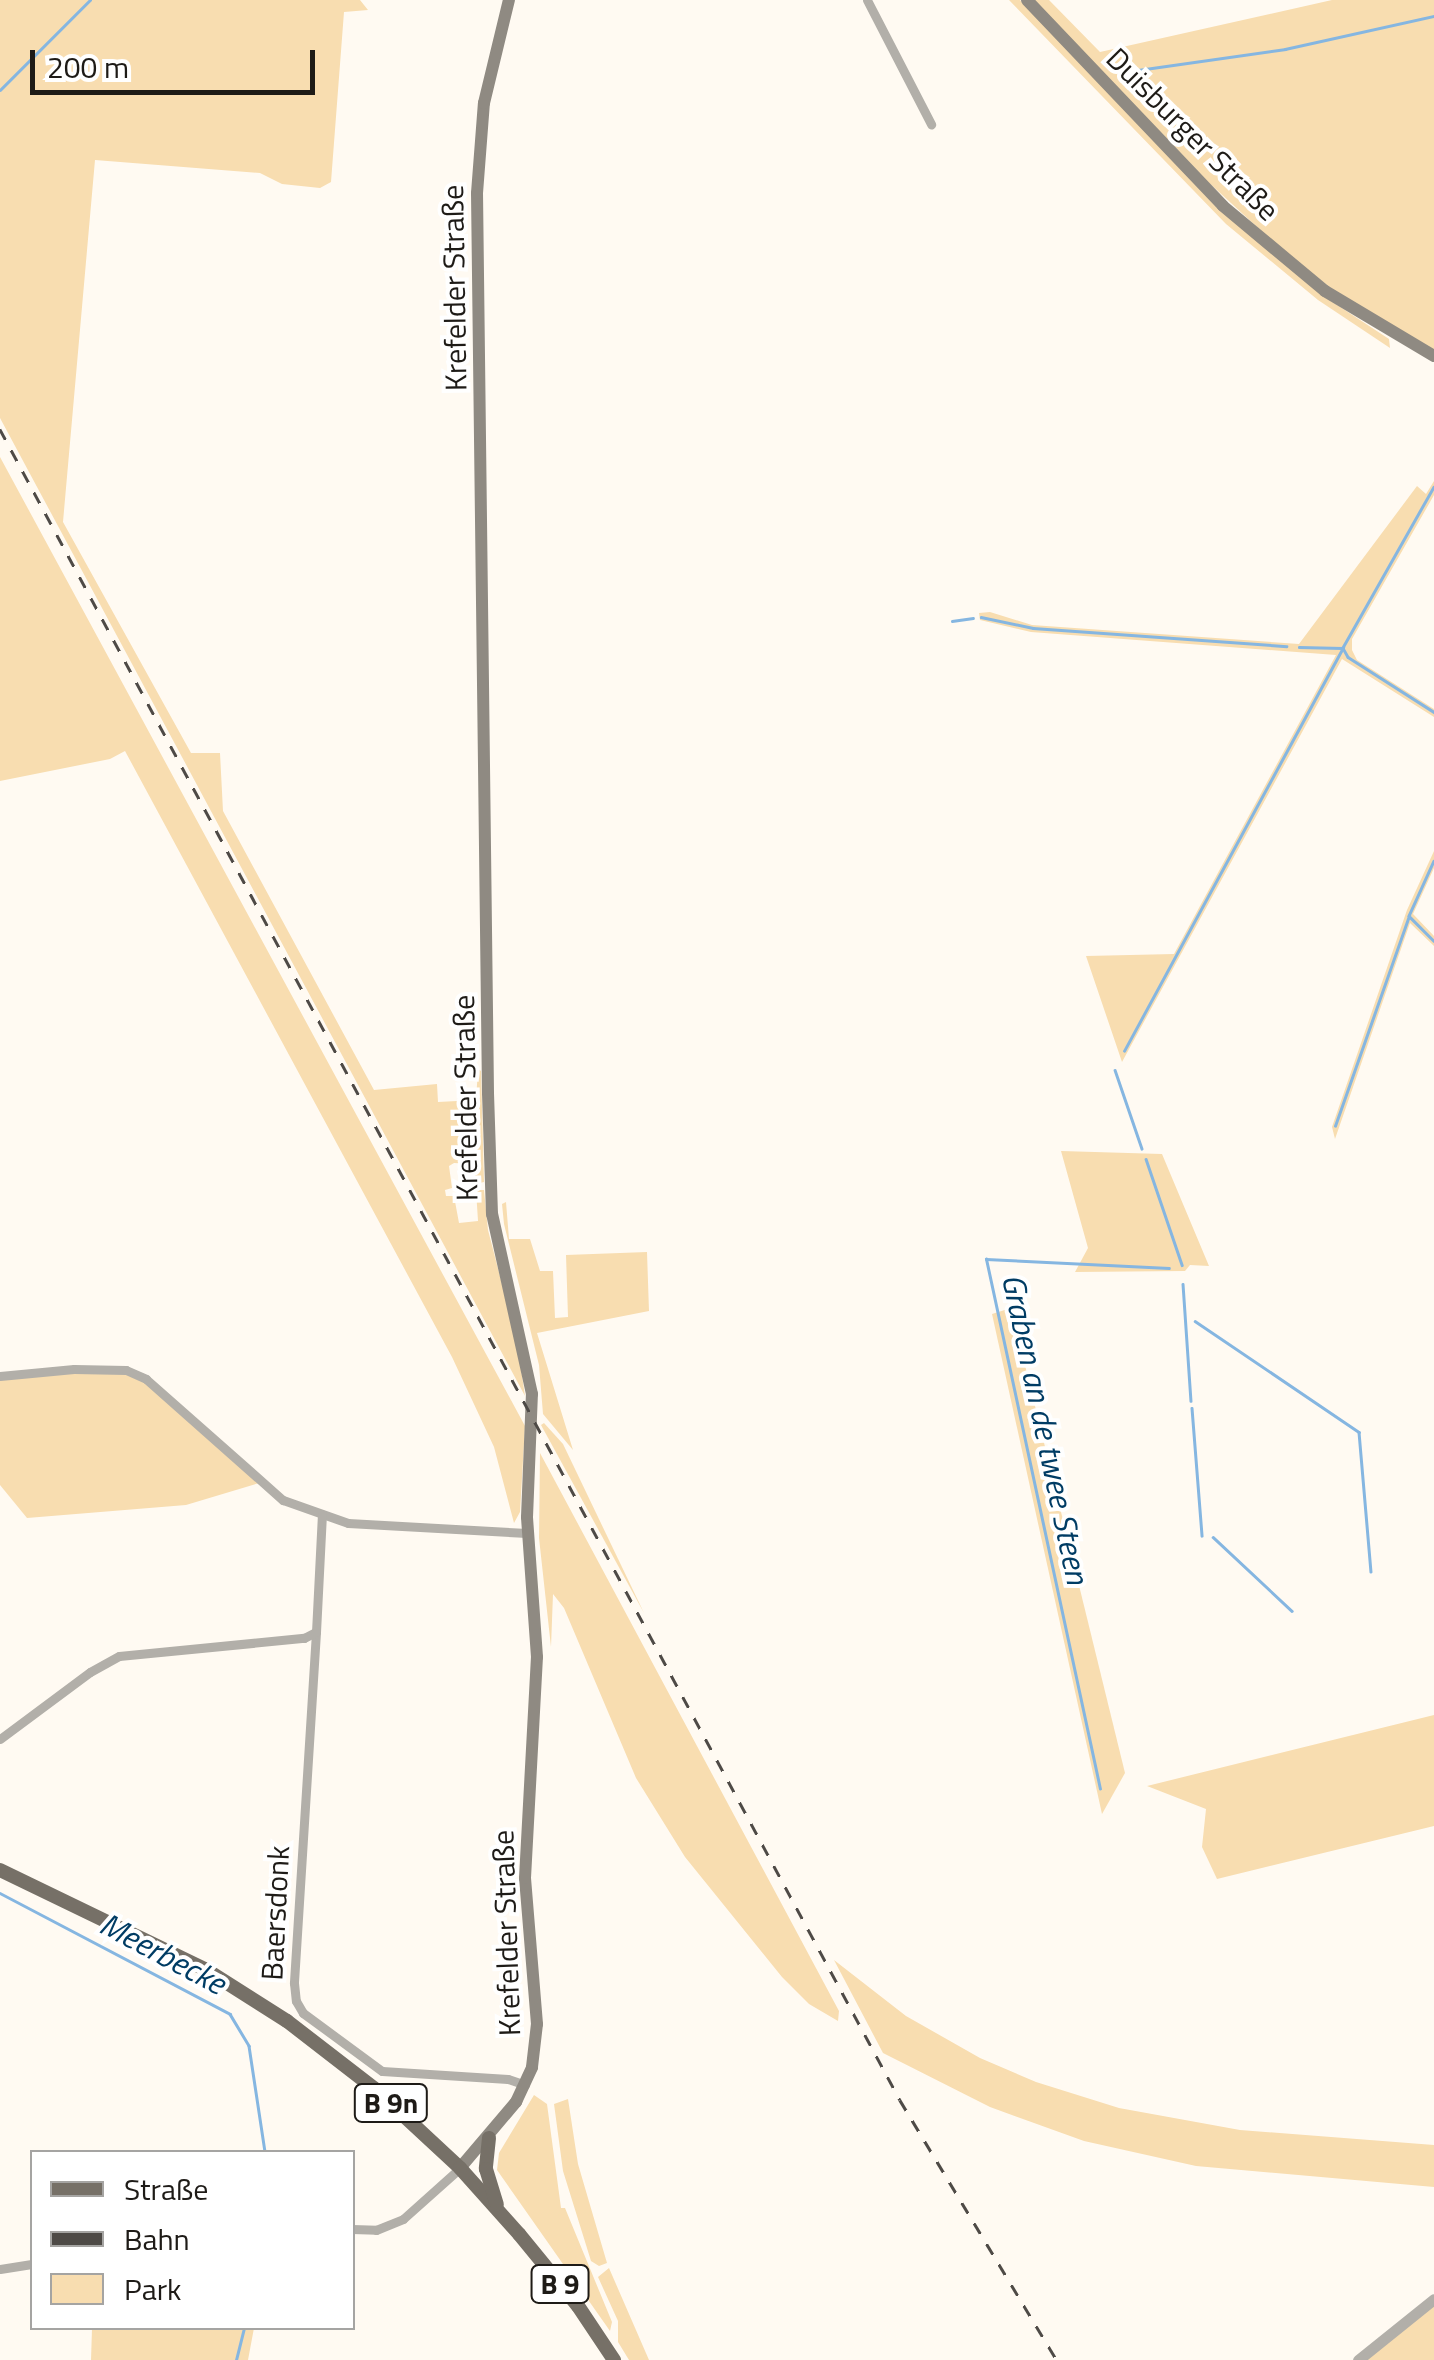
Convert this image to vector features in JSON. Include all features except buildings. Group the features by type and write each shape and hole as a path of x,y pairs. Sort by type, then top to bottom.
{"main road":[{"name":"Krefelder Straße","path":"460,2168 489,2138 525,2085 537,2024 525,1878 537,1656 528,1532 530,1379 498,1244 490,1190 477,209 484,103 509,0"},
{"name":"Duisburger Straße","path":"1027,0 1223,206 1325,291 1434,356"},
{"name":"B 9n","path":"0,1870 156,1942 248,1995 375,2089 460,2168"},
{"path":"489,2138 486,2168 501,2214"},
{"name":"B 9","path":"460,2168 578,2306 614,2360"}],"street":[{"path":"867,0 931,124"},
{"path":"0,1376 74,1369 126,1370 146,1380 283,1500 365,1525 528,1532"},
{"name":"Baersdonk","path":"322,1514 296,2000 303,2013 382,2071 508,2079 525,2085"},
{"path":"0,1738 90,1672 119,1656 304,1638 316,1632"},
{"path":"355,2229 376,2230 403,2220 460,2168"},
{"path":"0,2269 30,2264"},
{"path":"1358,2360 1434,2299"}],"green space":[{"path":"0,0 360,0 368,10 344,12 331,182 320,188 282,184 260,173 95,160 63,522 191,753 220,753 223,811 374,1090 437,1084 438,1102 476,1100 478,1069 481,1071 484,1182 475,1184 474,1164 454,1163 449,1166 452,1188 445,1190 446,1196 454,1196 459,1223 478,1221 476,1190 484,1190 488,1230 517,1342 525,1396 0,418"},
{"path":"1009,0 1020,0 1231,219 1325,297 1389,339 1390,348 1318,300 1226,224"},
{"path":"1034,0 1049,0 1100,52 1332,0 1434,0 1434,351 1336,292 1283,251 1207,181"},
{"path":"0,457 525,1426 520,1512 514,1523 494,1447 452,1357 125,751 110,759 0,781"},
{"path":"1434,481 1434,495 1352,639 1352,650 1357,660 1434,709 1434,717 1342,659 1122,1062 1086,956 1174,954 1336,655 1031,632 980,620 979,613 990,612 1032,625 1299,644 1417,486 1426,494"},
{"path":"1434,851 1434,868 1413,914 1434,936 1434,946 1410,923 1335,1139 1332,1127 1407,910"},
{"path":"1061,1151 1162,1154 1209,1266 1190,1265 1185,1271 1075,1272 1088,1248"},
{"path":"506,1202 509,1239 530,1239 540,1271 553,1271 555,1318 568,1317 566,1255 647,1252 649,1311 537,1333 573,1450 543,1414 539,1365 504,1224 502,1204"},
{"path":"1011,1308 1125,1773 1102,1814 992,1314"},
{"path":"127,1372 146,1380 259,1483 186,1505 27,1518 0,1485 0,1375"},
{"path":"544,1423 563,1444 644,1613 541,1425"},
{"path":"540,1453 839,2011 838,2021 809,2004 782,1977 685,1857 636,1778 564,1608 553,1594 551,1647 539,1538"},
{"path":"1434,1715 1434,1826 1217,1879 1202,1847 1206,1809 1147,1786"},
{"path":"834,1960 906,2016 980,2058 1036,2082 1119,2108 1240,2130 1434,2145 1434,2187 1196,2166 1084,2141 990,2107 883,2053"},
{"path":"534,2095 547,2104 561,2208 565,2208 612,2322 610,2331 497,2170 499,2153"},
{"path":"568,2099 578,2164 607,2263 599,2266 591,2261 563,2171 554,2104"},
{"path":"609,2268 649,2360 629,2360 618,2342 618,2321 598,2277"},
{"path":"1434,2304 1434,2360 1365,2360"},
{"path":"92,2330 254,2330 248,2360 91,2360"}],"waterway":[{"path":"0,90 90,0"},
{"path":"1124,72 1285,49 1434,16"},
{"path":"1434,487 1343,648 1348,657 1434,712"},
{"path":"981,617 1033,628 1286,646"},
{"path":"952,621 973,618"},
{"path":"1299,647 1342,648"},
{"name":"Graben an de twee Steen","path":"1124,1051 1343,648"},
{"path":"1434,861 1409,916 1434,941"},
{"path":"1335,1126 1409,916"},
{"name":"Graben an de twee Steen","path":"1115,1070 1142,1149"},
{"name":"Graben an de twee Steen","path":"1146,1159 1182,1265"},
{"name":"Graben an de twee Steen","path":"1100,1789 986,1259 1169,1268"},
{"path":"1183,1284 1191,1401"},
{"path":"1195,1321 1359,1432 1371,1571"},
{"path":"1192,1408 1202,1536"},
{"path":"1213,1537 1292,1611"},
{"name":"Meerbecke","path":"0,1893 230,2014 249,2046 265,2150"},
{"name":"Meerbecke","path":"236,2360 244,2330"}],"railway":[{"path":"0,429 900,2100 1057,2360"}]}
